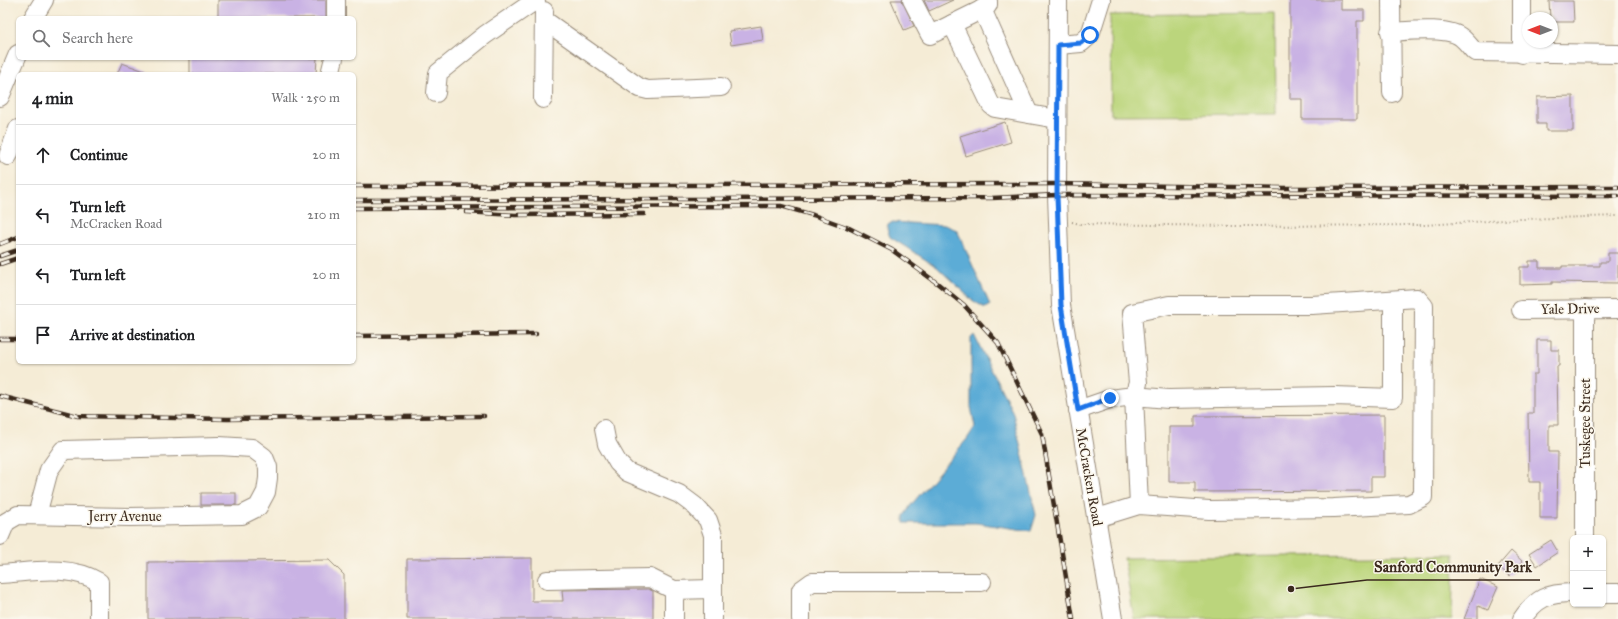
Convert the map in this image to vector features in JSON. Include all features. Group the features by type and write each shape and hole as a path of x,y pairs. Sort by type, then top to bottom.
{"street":[{"path":"34,16 44,0"},
{"path":"336,0 336,16"},
{"path":"436,93 438,73 484,35 536,0"},
{"path":"543,99 544,0"},
{"path":"912,0 930,35 985,5 1029,114"},
{"name":"McCracken Road","path":"1058,0 1058,220 1061,305 1113,619"},
{"path":"1058,45 1081,43 1090,35 1101,0"},
{"path":"1391,0 1390,32 1392,93"},
{"path":"1522,0 1522,54"},
{"path":"544,20 640,88 648,90 721,87"},
{"path":"952,24 991,105 995,108 1058,119"},
{"path":"1390,32 1433,30 1453,33 1462,37 1475,52 1522,54 1618,54"},
{"path":"0,97 16,59"},
{"path":"330,72 334,60"},
{"path":"12,156 16,138"},
{"path":"1097,518 1139,505 1208,510 1334,508 1409,504 1423,497 1424,306 1417,298 1312,305 1169,305 1132,313 1138,383 1134,396 1139,505"},
{"path":"1078,410 1110,398 1134,396 1168,399 1334,396 1393,398 1393,300"},
{"name":"Tuskegee Street","path":"1585,309 1585,535"},
{"name":"Yale Drive","path":"1521,310 1618,309"},
{"path":"604,429 607,444 618,464 627,472 679,494 695,506 708,520 713,535 713,619"},
{"name":"Jerry Avenue","path":"0,536 6,522 18,515 130,517 242,515 258,507 266,492 268,467 264,457 252,448 219,446 63,450 49,470 37,515"},
{"path":"0,574 62,571 77,572 90,577 99,582 99,619"},
{"path":"547,580 650,578 674,590 712,589"},
{"path":"801,619 801,590 812,582 982,582"},
{"path":"674,590 674,619"},
{"path":"1522,619 1528,609 1545,596 1559,593 1570,593"},
{"path":"1606,593 1618,593"}],"path":[{"path":"1058,220 1080,224 1238,226 1416,225 1520,219 1618,216"}],"green space":[{"path":"1275,13 1276,114 1111,115 1110,15"},
{"path":"1454,554 1452,619 1134,619 1124,558"}],"water":[{"path":"891,222 945,225 957,230 990,305 985,308 972,300 937,267 890,237 887,229 888,224"},
{"path":"974,335 1013,413 1036,515 1031,531 976,523 904,523 904,516 911,505 967,439 975,427 971,407 971,338"}],"building":[{"path":"218,0 326,0 326,16 218,16"},
{"path":"891,0 902,0 914,26 904,30"},
{"path":"924,0 953,0 929,11"},
{"path":"1290,0 1341,0 1341,10 1364,10 1364,21 1357,21 1357,119 1302,119 1302,99 1290,99"},
{"path":"1549,1 1573,1 1574,22 1558,22 1558,12 1550,12"},
{"path":"761,26 763,40 731,45 729,31"},
{"path":"190,60 317,60 316,72 190,72"},
{"path":"122,63 147,72 118,72"},
{"path":"1573,96 1573,131 1546,131 1546,124 1537,124 1537,97"},
{"path":"1005,122 1011,142 966,156 960,136"},
{"path":"1608,253 1618,253 1618,283 1552,282 1552,284 1520,285 1520,267 1529,267 1529,261 1539,261 1539,268 1562,268 1562,266 1600,266 1600,262 1608,262"},
{"path":"1537,340 1551,340 1551,350 1559,350 1559,366 1557,366 1558,425 1549,425 1549,452 1558,452 1557,518 1540,518 1540,482 1529,482 1528,413 1533,413 1533,374 1537,374"},
{"path":"1384,415 1384,477 1371,477 1371,491 1195,492 1195,482 1169,482 1169,427 1195,427 1195,416"},
{"path":"201,493 236,493 236,505 201,505"},
{"path":"1551,540 1558,552 1537,566 1529,554"},
{"path":"1511,551 1522,561 1509,576 1498,566"},
{"path":"532,558 532,601 563,601 562,590 648,589 653,591 653,619 407,619 407,559"},
{"path":"329,560 344,575 344,619 148,619 148,562"},
{"path":"1480,579 1498,587 1488,610 1478,606 1478,619 1464,619"}],"railway":[{"path":"356,186 1057,184 1285,188 1618,187"},
{"path":"356,200 992,198 1057,195 1618,196"},
{"path":"356,208 781,206 813,215 849,228 892,250 964,305 998,343 1042,434 1073,619"},
{"path":"466,212 515,215 644,214"},
{"path":"0,244 16,238"},
{"path":"0,256 16,251"},
{"path":"0,264 16,259"},
{"path":"356,336 536,334"},
{"path":"0,339 16,339"},
{"path":"0,396 78,416 228,419 484,416"}],"place":[{"name":"Sanford Community Park","path":"1291,589"}],"route":[{"path":"1090,35 1081,43 1058,45 1058,255 1061,305 1078,410 1110,398"}]}
